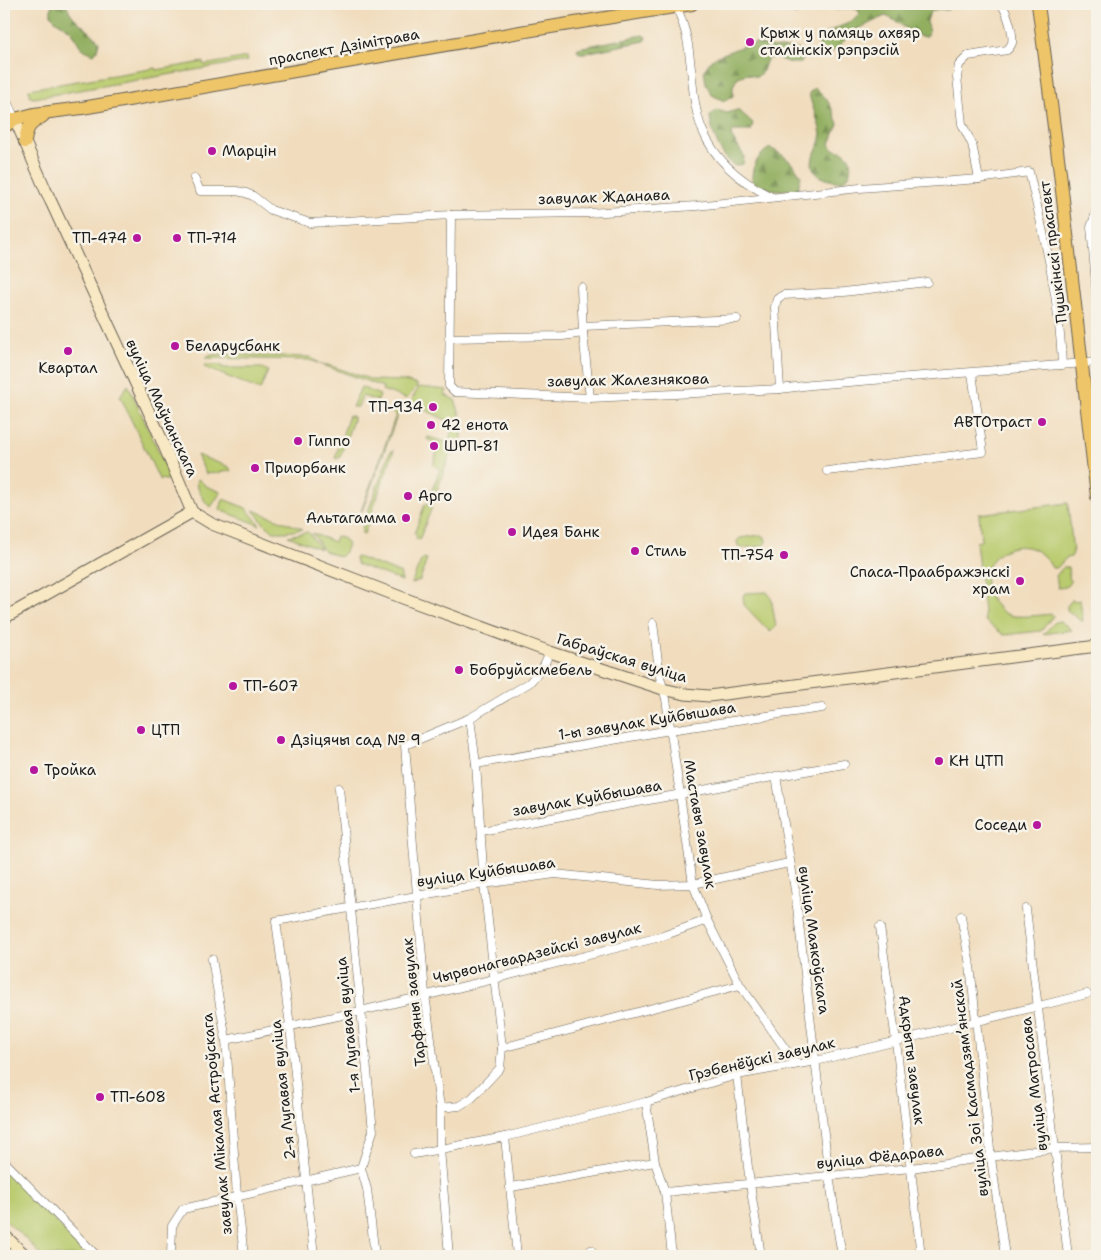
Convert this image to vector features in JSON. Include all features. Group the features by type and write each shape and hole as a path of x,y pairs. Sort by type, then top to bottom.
{"main road":[{"name":"праспект Дзімітрава","path":"7,121 34,114 276,76 532,30 692,4"},
{"name":"Пушкінскі праспект","path":"1038,4 1060,173 1097,497"},
{"path":"24,142 27,127 48,113"},
{"name":"вуліца Маўчанскага","path":"7,121 24,142 156,429 192,512"},
{"path":"4,618 192,512"},
{"name":"Габраўская вуліца","path":"192,512 220,528 403,598 550,652 664,690 685,694 709,696 1097,646"},
{"path":"4,1235 26,1256"}],"street":[{"path":"979,179 972,144 962,124 958,65 968,56 1007,50 1012,43 1009,18 1001,4"},
{"path":"677,6 687,38 698,114 705,135 716,152 734,173 753,187 774,198"},
{"path":"4,96 7,121"},
{"name":"завулак Жданава","path":"194,178 200,191 237,191 246,193 271,210 310,223 451,215 588,213 696,206 860,188 979,179 1029,172 1048,253 1062,365"},
{"path":"1097,210 1091,227 1097,295"},
{"path":"451,215 450,338 563,336 583,330 737,319"},
{"path":"780,389 775,307 777,299 783,295 844,292 928,282"},
{"path":"581,287 590,398"},
{"name":"завулак Жалезнякова","path":"450,338 449,386 455,392 590,398 780,389 1097,362"},
{"path":"827,471 983,452 972,373"},
{"name":"Маставы завулак","path":"653,623 693,884 707,920 740,985 796,1064"},
{"path":"440,1108 459,1106 472,1098 500,1068 502,1048 484,884 476,764 470,718 529,683 542,668 550,652"},
{"name":"1-ы завулак Куйбышава","path":"476,764 670,730 822,708"},
{"name":"Тарфяны завулак","path":"449,1256 440,1150 440,1108 425,994 405,745 470,718"},
{"name":"завулак Куйбышава","path":"481,831 844,764"},
{"name":"вуліца Маякоўскага","path":"776,776 789,864 795,890 829,1176 842,1256"},
{"name":"1-я Лугавая вуліца","path":"339,788 373,1131 361,1168"},
{"name":"вуліца Куйбышава","path":"276,921 484,884 555,874 658,885 693,884 789,864"},
{"name":"вуліца Матросава","path":"1026,909 1068,1256"},
{"name":"вуліца Зоі Касмадзямʼянскай","path":"961,916 970,965 991,1158 1005,1256"},
{"name":"Чырвонагвардзейскі завулак","path":"226,1040 361,1011 425,994 494,979 651,939 707,920"},
{"name":"2-я Лугавая вуліца","path":"276,921 290,1026 314,1256"},
{"name":"Адкрыты завулак","path":"880,927 896,1041 921,1256"},
{"name":"завулак Мікалая Астроўскага","path":"212,959 226,1040 237,1196 244,1256"},
{"path":"502,1048 740,985"},
{"name":"Грэбенёўскі завулак","path":"414,1154 505,1137 646,1102 738,1075 816,1061 1087,994"},
{"path":"738,1075 750,1184 761,1256"},
{"path":"646,1102 655,1162 665,1192 672,1256"},
{"path":"505,1137 517,1256"},
{"name":"вуліца Фёдарава","path":"665,1192 911,1168 1056,1148 1097,1147"},
{"path":"4,1161 96,1255"},
{"path":"511,1187 655,1162"},
{"path":"171,1256 172,1226 183,1209 361,1168 367,1189 375,1256"}],"green space":[{"path":"51,4 66,4 76,20 95,37 99,42 94,54 84,49 69,29 52,17"},
{"path":"831,4 955,4 947,10 938,9 930,12 927,21 929,33 925,37 914,34 896,21 885,16 854,31 834,51 824,53 818,45 823,38 833,30 849,23 860,14 858,10 852,8 836,10"},
{"path":"818,6 820,8 818,12 794,14 790,10 793,8"},
{"path":"643,35 646,37 645,41 585,53 577,51 578,48"},
{"path":"757,43 773,48 796,49 805,55 801,63 790,63 774,57 767,59 763,71 757,77 748,74 738,77 733,86 733,96 724,101 712,95 706,84 704,70 713,58 743,46"},
{"path":"247,57 247,61 34,98 30,97 29,89 156,68 157,70 203,62 204,65"},
{"path":"815,88 827,100 838,124 830,144 833,149 847,155 850,161 849,176 840,182 824,178 813,169 813,157 821,139 820,128 809,93"},
{"path":"717,110 727,113 737,110 753,123 751,131 733,131 731,136 744,156 743,164 735,166 721,151 712,129 710,116"},
{"path":"770,148 788,159 798,171 801,176 798,188 774,190 752,181 756,162"},
{"path":"218,354 310,357 320,364 373,380 404,381 418,385 407,399 382,390 383,387 309,360 205,358"},
{"path":"205,365 222,365 222,368 262,368 268,371 260,390 204,367"},
{"path":"128,385 171,478 166,480 159,479 120,396"},
{"path":"361,387 380,395 378,401 362,396 358,407 352,407"},
{"path":"419,387 447,390 445,395 455,400 461,417 462,437 457,452 449,457 432,504 427,503 440,469 433,465 439,445 427,439 428,437 446,442 453,429 450,422 411,401"},
{"path":"398,405 399,411 361,511 396,415 391,412 393,407"},
{"path":"349,415 353,417 353,420 340,457 337,459 335,458"},
{"path":"394,450 364,534 362,534 362,528 390,452"},
{"path":"197,455 229,467 231,471 206,474"},
{"path":"198,479 206,486 221,492 211,507 200,493 196,484"},
{"path":"223,499 246,508 260,525 220,510"},
{"path":"1068,503 1073,553 1071,557 1066,558 1057,568 1052,568 1042,555 1030,548 1017,547 1005,550 994,558 988,569 986,582 990,597 1003,612 1013,616 1052,614 1053,616 1041,631 1004,635 985,621 976,542 981,541 979,514"},
{"path":"425,504 432,507 419,540 416,539 417,535 414,534"},
{"path":"253,510 303,529 285,532 274,531"},
{"path":"307,532 310,534 320,549 288,536"},
{"path":"312,533 334,542 336,536 344,539 348,544 345,552 340,557 324,551"},
{"path":"761,535 765,537 766,542 763,546 742,548 738,546 737,541 740,538"},
{"path":"357,557 400,573 402,581 357,564 355,558"},
{"path":"424,558 427,559 420,580 411,584 421,561"},
{"path":"1063,567 1068,567 1070,582 1066,587 1058,588 1056,576"},
{"path":"767,592 771,597 776,627 770,632 744,605 743,596 745,593"},
{"path":"1073,599 1075,601 1080,600 1083,621 1067,610 1067,606"},
{"path":"1060,621 1072,630 1043,634 1055,622"},
{"path":"4,1166 86,1256 41,1256 4,1219"}],"place":[{"name":"Крыж у памяць ахвяр сталінскіх рэпрэсій","path":"750,42"},
{"name":"Марцін","path":"212,151"},
{"name":"ТП-474","path":"137,238"},
{"name":"ТП-714","path":"177,238"},
{"name":"Беларусбанк","path":"175,346"},
{"name":"Квартал","path":"68,351"},
{"name":"ТП-934","path":"433,407"},
{"name":"АВТОтраст","path":"1042,422"},
{"name":"42 енота","path":"431,425"},
{"name":"Гиппо","path":"298,441"},
{"name":"ШРП-81","path":"434,446"},
{"name":"Приорбанк","path":"255,468"},
{"name":"Арго","path":"408,496"},
{"name":"Альтагамма","path":"406,518"},
{"name":"Идея Банк","path":"512,532"},
{"name":"Стиль","path":"635,551"},
{"name":"ТП-754","path":"784,555"},
{"name":"Спаса-Праабражэнскі храм","path":"1020,581"},
{"name":"Бобруйскмебель","path":"459,670"},
{"name":"ТП-607","path":"233,686"},
{"name":"ЦТП","path":"141,730"},
{"name":"Дзіцячы сад № 9","path":"281,740"},
{"name":"КН ЦТП","path":"939,761"},
{"name":"Тройка","path":"34,770"},
{"name":"Соседи","path":"1037,825"},
{"name":"ТП-608","path":"100,1097"}]}
